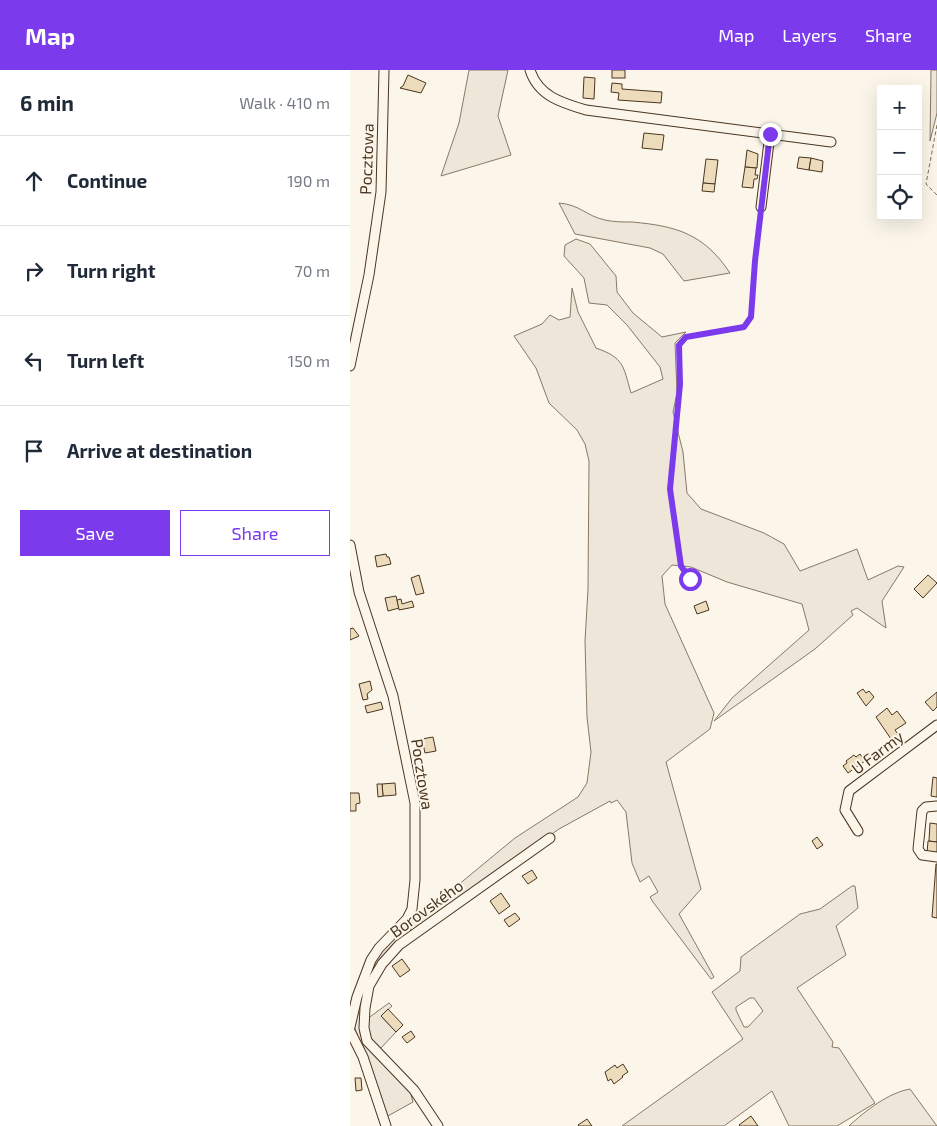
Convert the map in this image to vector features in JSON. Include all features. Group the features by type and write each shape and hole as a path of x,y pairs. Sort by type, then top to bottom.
{"street":[{"name":"Pocztowa","path":"350,366 369,275 381,192 384,70"},
{"path":"530,70 534,83 557,101 586,110 831,142"},
{"path":"762,207 770,134"},
{"name":"Pocztowa","path":"350,545 359,592 394,696 415,803 415,880 412,909 407,919 380,948 372,960 357,997 350,1027"},
{"name":"U Farmy","path":"858,831 845,810 849,792 936,727"},
{"path":"937,806 926,807 922,811 918,849 922,855 937,857"},
{"name":"Borovského","path":"438,1126 414,1090 367,1041 364,1014 369,986 382,964 399,945 550,838"},
{"path":"350,1030 362,1057 386,1126"}],"path":[{"path":"937,125 926,184 937,195"},
{"path":"690,579 681,566 670,489 678,399 679,345 686,337 744,327 751,317 762,207"}],"shaded area":[{"path":"469,70 508,70 498,116 511,155 441,176 459,123"},
{"path":"931,70 937,70 937,113 930,141"},
{"path":"559,203 573,206 605,220 663,226 688,234 710,249 730,273 684,281 663,254 650,248 575,234"},
{"path":"576,239 590,244 616,276 617,292 633,313 662,337 686,332 675,343 677,393 673,412 683,452 687,493 701,509 764,533 784,544 800,571 857,549 868,580 898,566 904,567 882,601 886,628 857,608 851,611 853,615 815,649 714,721 732,698 809,630 802,604 727,582 691,567 672,565 662,576 665,604 714,713 710,729 666,762 701,889 679,914 714,977 711,979 653,902 650,897 658,892 649,876 640,882 632,863 626,812 617,800 611,803 610,801 559,829 410,933 412,923 515,838 578,797 587,783 591,752 587,717 585,641 588,589 589,461 585,444 577,430 549,403 536,368 514,336 542,324 550,315 559,320 570,317 572,288 578,312 596,348 612,355 621,364 631,393 663,379 660,367 627,325 607,305 589,303 584,278 564,256 565,245"},
{"path":"852,886 855,886 858,908 836,926 846,955 797,988 833,1042 832,1047 839,1048 875,1103 837,1126 789,1126 772,1091 724,1126 622,1126 743,1039 712,992 740,971 741,957 800,914 820,909","holes":["750,998 754,998 763,1011 748,1027 744,1027 736,1007"]},
{"path":"399,934 398,941 384,957 361,1013 360,1033 365,1044 410,1091 413,1102 386,1117 354,1026 366,977 381,952"},
{"path":"389,1003 392,1006 381,1016 396,1032 380,1049 366,1034 367,1019"},
{"path":"910,1089 937,1126 849,1126 893,1094"}],"building":[{"path":"612,70 625,70 625,78 612,78"},
{"path":"408,75 426,83 421,93 400,88 403,86"},
{"path":"584,77 595,78 594,99 583,98"},
{"path":"612,83 622,84 622,89 662,92 661,103 618,100 619,93 611,92"},
{"path":"644,133 664,135 662,150 642,148"},
{"path":"747,150 758,154 757,168 745,167"},
{"path":"799,157 811,158 809,170 797,168"},
{"path":"811,158 823,161 822,172 809,170"},
{"path":"706,159 718,160 715,184 703,183"},
{"path":"745,167 756,168 755,175 758,175 757,179 754,179 753,188 742,187"},
{"path":"703,183 715,184 714,192 702,191"},
{"path":"386,554 391,564 377,567 375,556"},
{"path":"419,575 424,593 416,595 411,578"},
{"path":"928,575 937,583 923,598 914,589"},
{"path":"396,596 399,608 388,611 385,598"},
{"path":"401,599 402,604 412,601 414,607 399,610 397,600"},
{"path":"706,601 709,610 697,614 694,606"},
{"path":"353,628 359,636 350,640 350,629"},
{"path":"370,681 372,690 367,694 368,699 363,700 359,684"},
{"path":"863,689 866,693 869,691 874,697 866,706 857,693"},
{"path":"937,692 937,707 933,711 925,702"},
{"path":"381,702 383,709 367,713 365,706"},
{"path":"887,708 892,715 897,711 906,723 895,730 900,737 893,742 876,717"},
{"path":"433,737 436,751 425,753 422,739"},
{"path":"860,754 865,761 848,773 843,766 847,763 846,761 854,755 856,757"},
{"path":"933,777 937,778 937,797 931,796"},
{"path":"395,783 396,795 383,796 382,784"},
{"path":"377,784 382,784 383,796 378,797"},
{"path":"350,793 359,793 360,803 356,804 356,811 350,811"},
{"path":"930,823 937,824 937,842 929,841"},
{"path":"817,837 823,845 817,849 812,841"},
{"path":"928,841 937,842 937,853 927,853"},
{"path":"937,864 937,918 932,917"},
{"path":"532,870 537,878 528,884 522,876"},
{"path":"501,893 510,906 499,914 490,901"},
{"path":"515,913 520,919 509,927 504,920"},
{"path":"402,959 410,970 400,977 392,966"},
{"path":"388,1009 403,1025 396,1032 381,1016"},
{"path":"411,1031 415,1037 407,1043 402,1037"},
{"path":"623,1064 628,1072 614,1084 611,1079 608,1081 605,1072 615,1065 617,1068"},
{"path":"355,1078 361,1078 362,1090 356,1091"},
{"path":"751,1116 758,1126 739,1125"},
{"path":"587,1119 592,1126 578,1125"}],"route":[{"path":"690,579 681,566 670,489 680,384 679,345 686,337 744,327 751,317 755,261 770,134"}]}
